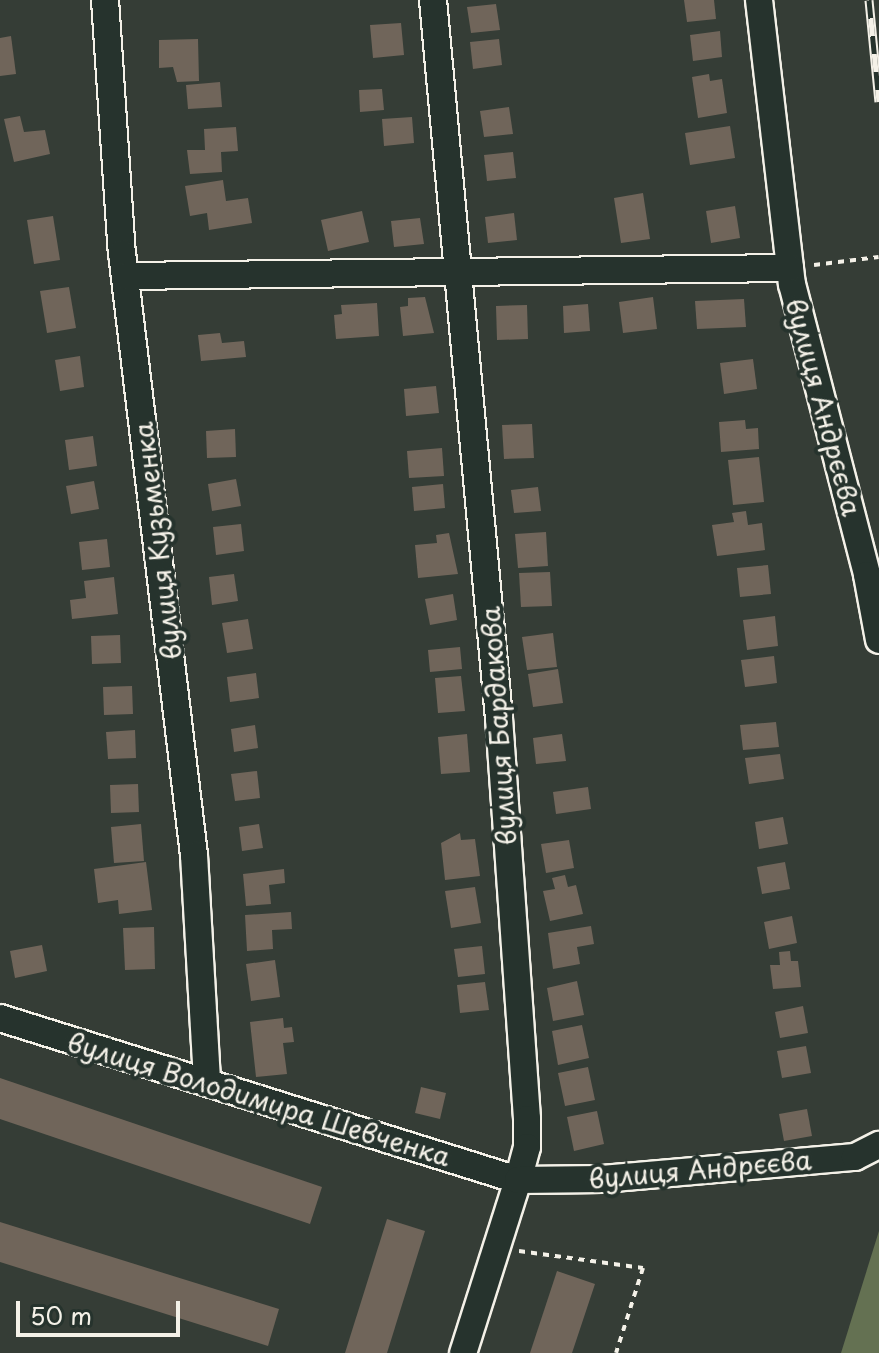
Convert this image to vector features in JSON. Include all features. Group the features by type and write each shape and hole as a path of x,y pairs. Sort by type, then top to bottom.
{"street":[{"name":"вулиця Кузьменка","path":"105,0 125,276 194,855 207,1082"},
{"name":"вулиця Бардакова","path":"433,0 460,272 527,1119 527,1147 518,1180 463,1353"},
{"name":"вулиця Андрєєва","path":"759,0 790,268 879,640"},
{"name":"вулиця Андрєєва","path":"460,272 790,268"},
{"path":"125,276 460,272"},
{"name":"вулиця Володимира Шевченка","path":"0,1018 518,1180"},
{"name":"вулиця Андрєєва","path":"518,1180 602,1179 855,1157 879,1145"}],"path":[{"path":"790,268 879,257"},
{"path":"497,1248 643,1268 616,1353"}],"green space":[{"path":"879,1231 879,1353 841,1353"}],"building":[{"path":"684,0 714,0 716,19 687,22"},
{"path":"496,4 500,30 471,33 467,7"},
{"path":"401,23 404,55 373,58 370,25"},
{"path":"720,31 722,57 693,61 690,35"},
{"path":"11,36 16,74 0,76 0,38"},
{"path":"198,39 199,81 177,82 173,67 159,68 159,40"},
{"path":"499,39 502,65 473,69 470,42"},
{"path":"709,74 710,81 722,79 727,113 698,118 692,77"},
{"path":"220,82 222,107 188,109 186,85"},
{"path":"382,89 384,110 360,112 359,90"},
{"path":"509,107 513,134 484,137 480,111"},
{"path":"20,116 24,132 45,130 50,154 14,162 4,119"},
{"path":"412,117 414,143 384,146 382,119"},
{"path":"730,126 735,158 690,165 685,133"},
{"path":"236,127 238,151 221,152 222,172 190,174 187,150 205,150 204,129"},
{"path":"513,152 516,178 487,181 484,155"},
{"path":"223,180 226,201 248,198 252,223 209,230 207,213 190,216 185,186"},
{"path":"643,193 650,239 621,243 614,198"},
{"path":"735,206 740,238 711,243 706,211"},
{"path":"362,211 369,242 328,251 321,220"},
{"path":"514,213 517,240 488,243 485,217"},
{"path":"53,216 60,260 34,264 27,220"},
{"path":"420,218 424,244 394,247 391,221"},
{"path":"69,287 76,328 47,333 40,291"},
{"path":"425,297 434,333 403,336 400,307 408,306 408,298"},
{"path":"653,297 657,329 623,333 619,302"},
{"path":"744,299 746,327 697,329 695,301"},
{"path":"377,303 379,336 336,339 334,315 342,314 341,305"},
{"path":"588,304 590,331 564,333 563,306"},
{"path":"527,305 528,339 497,340 496,306"},
{"path":"220,333 222,343 244,341 246,357 201,361 198,335"},
{"path":"80,356 84,387 60,391 55,360"},
{"path":"753,359 757,389 724,394 720,363"},
{"path":"436,386 439,413 406,416 404,389"},
{"path":"745,420 746,429 758,428 759,449 721,452 719,422"},
{"path":"532,424 534,458 504,459 502,425"},
{"path":"235,429 236,457 207,458 206,431"},
{"path":"93,436 97,466 69,470 65,440"},
{"path":"442,448 444,476 409,478 407,451"},
{"path":"759,457 764,502 733,505 728,460"},
{"path":"236,479 241,506 212,511 208,484"},
{"path":"94,481 99,509 71,514 66,486"},
{"path":"443,484 445,508 414,511 412,487"},
{"path":"538,487 541,511 514,513 511,490"},
{"path":"746,511 748,525 762,523 765,550 717,556 712,525 734,522 732,513"},
{"path":"241,524 244,551 216,555 213,527"},
{"path":"546,532 548,566 518,568 515,534"},
{"path":"449,533 458,574 418,578 415,545 437,543 436,535"},
{"path":"107,539 110,567 82,570 79,542"},
{"path":"768,565 771,594 740,597 737,568"},
{"path":"550,572 552,606 521,607 519,573"},
{"path":"234,574 238,601 212,605 209,577"},
{"path":"114,577 118,614 72,619 70,600 86,598 84,581"},
{"path":"453,594 457,620 430,625 425,599"},
{"path":"775,616 778,646 747,650 743,620"},
{"path":"248,619 253,649 227,653 222,623"},
{"path":"553,633 557,667 527,670 522,637"},
{"path":"120,635 121,663 92,664 91,636"},
{"path":"460,647 462,669 430,672 428,650"},
{"path":"774,656 777,683 745,687 741,660"},
{"path":"558,669 563,703 533,707 528,674"},
{"path":"256,673 259,698 230,702 227,677"},
{"path":"461,676 465,711 438,713 435,678"},
{"path":"132,686 133,714 104,715 103,687"},
{"path":"776,722 779,747 743,750 740,725"},
{"path":"255,725 258,748 234,752 231,729"},
{"path":"135,730 136,758 108,759 106,732"},
{"path":"467,734 470,772 441,774 438,737"},
{"path":"562,734 566,761 536,764 533,738"},
{"path":"780,754 784,779 749,784 745,758"},
{"path":"257,771 260,798 235,801 231,774"},
{"path":"138,784 139,812 111,813 110,785"},
{"path":"588,787 591,809 556,814 553,792"},
{"path":"783,817 788,844 759,849 755,822"},
{"path":"141,824 144,861 114,863 111,827"},
{"path":"259,824 263,848 242,851 239,827"},
{"path":"460,833 461,840 475,839 480,876 445,880 441,843"},
{"path":"569,840 574,868 546,873 541,844"},
{"path":"146,862 152,910 119,914 118,900 98,903 94,869"},
{"path":"785,862 790,889 762,894 757,867"},
{"path":"284,869 285,883 269,885 271,904 246,906 243,874"},
{"path":"565,875 568,887 576,885 583,914 550,921 543,891 555,889 552,878"},
{"path":"475,887 481,923 451,928 445,891"},
{"path":"291,912 292,929 272,930 273,949 247,951 245,915"},
{"path":"792,916 797,943 769,949 764,922"},
{"path":"591,926 594,944 577,947 580,964 553,969 548,933"},
{"path":"154,927 155,969 125,970 123,928"},
{"path":"42,945 47,971 15,978 10,951"},
{"path":"482,946 485,974 458,977 454,949"},
{"path":"790,951 791,961 798,961 801,987 773,989 770,965 780,965 779,952"},
{"path":"275,960 280,997 251,1001 246,964"},
{"path":"577,981 584,1015 553,1021 547,988"},
{"path":"485,982 489,1010 460,1013 457,985"},
{"path":"803,1006 808,1033 780,1038 775,1012"},
{"path":"283,1018 284,1028 292,1027 294,1042 283,1043 287,1074 256,1077 250,1022"},
{"path":"582,1025 589,1058 558,1065 552,1031"},
{"path":"806,1046 811,1073 782,1078 777,1051"},
{"path":"588,1067 595,1100 565,1106 558,1073"},
{"path":"0,1078 322,1187 310,1224 0,1119"},
{"path":"421,1087 446,1093 440,1119 415,1113"},
{"path":"807,1109 812,1136 784,1141 779,1114"},
{"path":"597,1111 604,1144 574,1151 567,1117"},
{"path":"387,1219 425,1231 387,1353 345,1353"},
{"path":"0,1222 279,1309 268,1346 0,1262"},
{"path":"557,1271 595,1284 572,1353 530,1353"}],"railway":[{"path":"869,0 879,102"}]}
